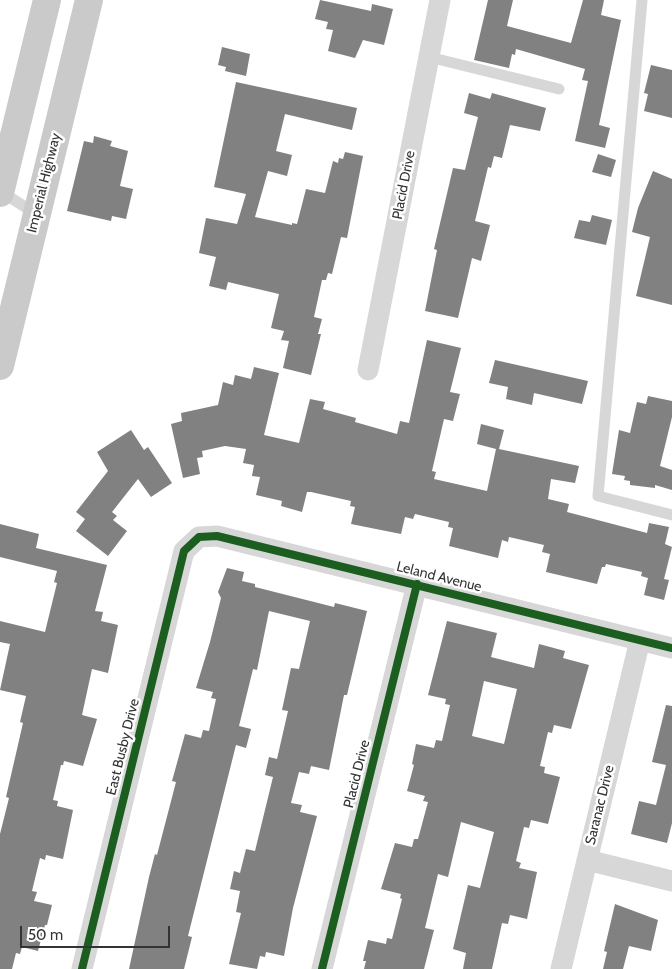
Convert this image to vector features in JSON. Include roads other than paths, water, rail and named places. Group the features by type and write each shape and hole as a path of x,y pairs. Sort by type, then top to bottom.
{"main road":[{"path":"0,192 47,0"},
{"name":"Imperial Highway","path":"0,366 89,0"}],"street":[{"name":"Placid Drive","path":"368,370 440,0"},
{"name":"Leland Avenue","path":"199,537 217,536 672,648"},
{"name":"East Busby Drive","path":"82,969 184,551 199,537"},
{"name":"Placid Drive","path":"322,969 417,584"},
{"name":"Saranac Drive","path":"562,969 640,640"},
{"path":"587,860 672,881"}],"lane":[{"path":"642,0 598,496 672,515"},
{"path":"429,57 559,89"},
{"path":"0,192 37,214"}]}
